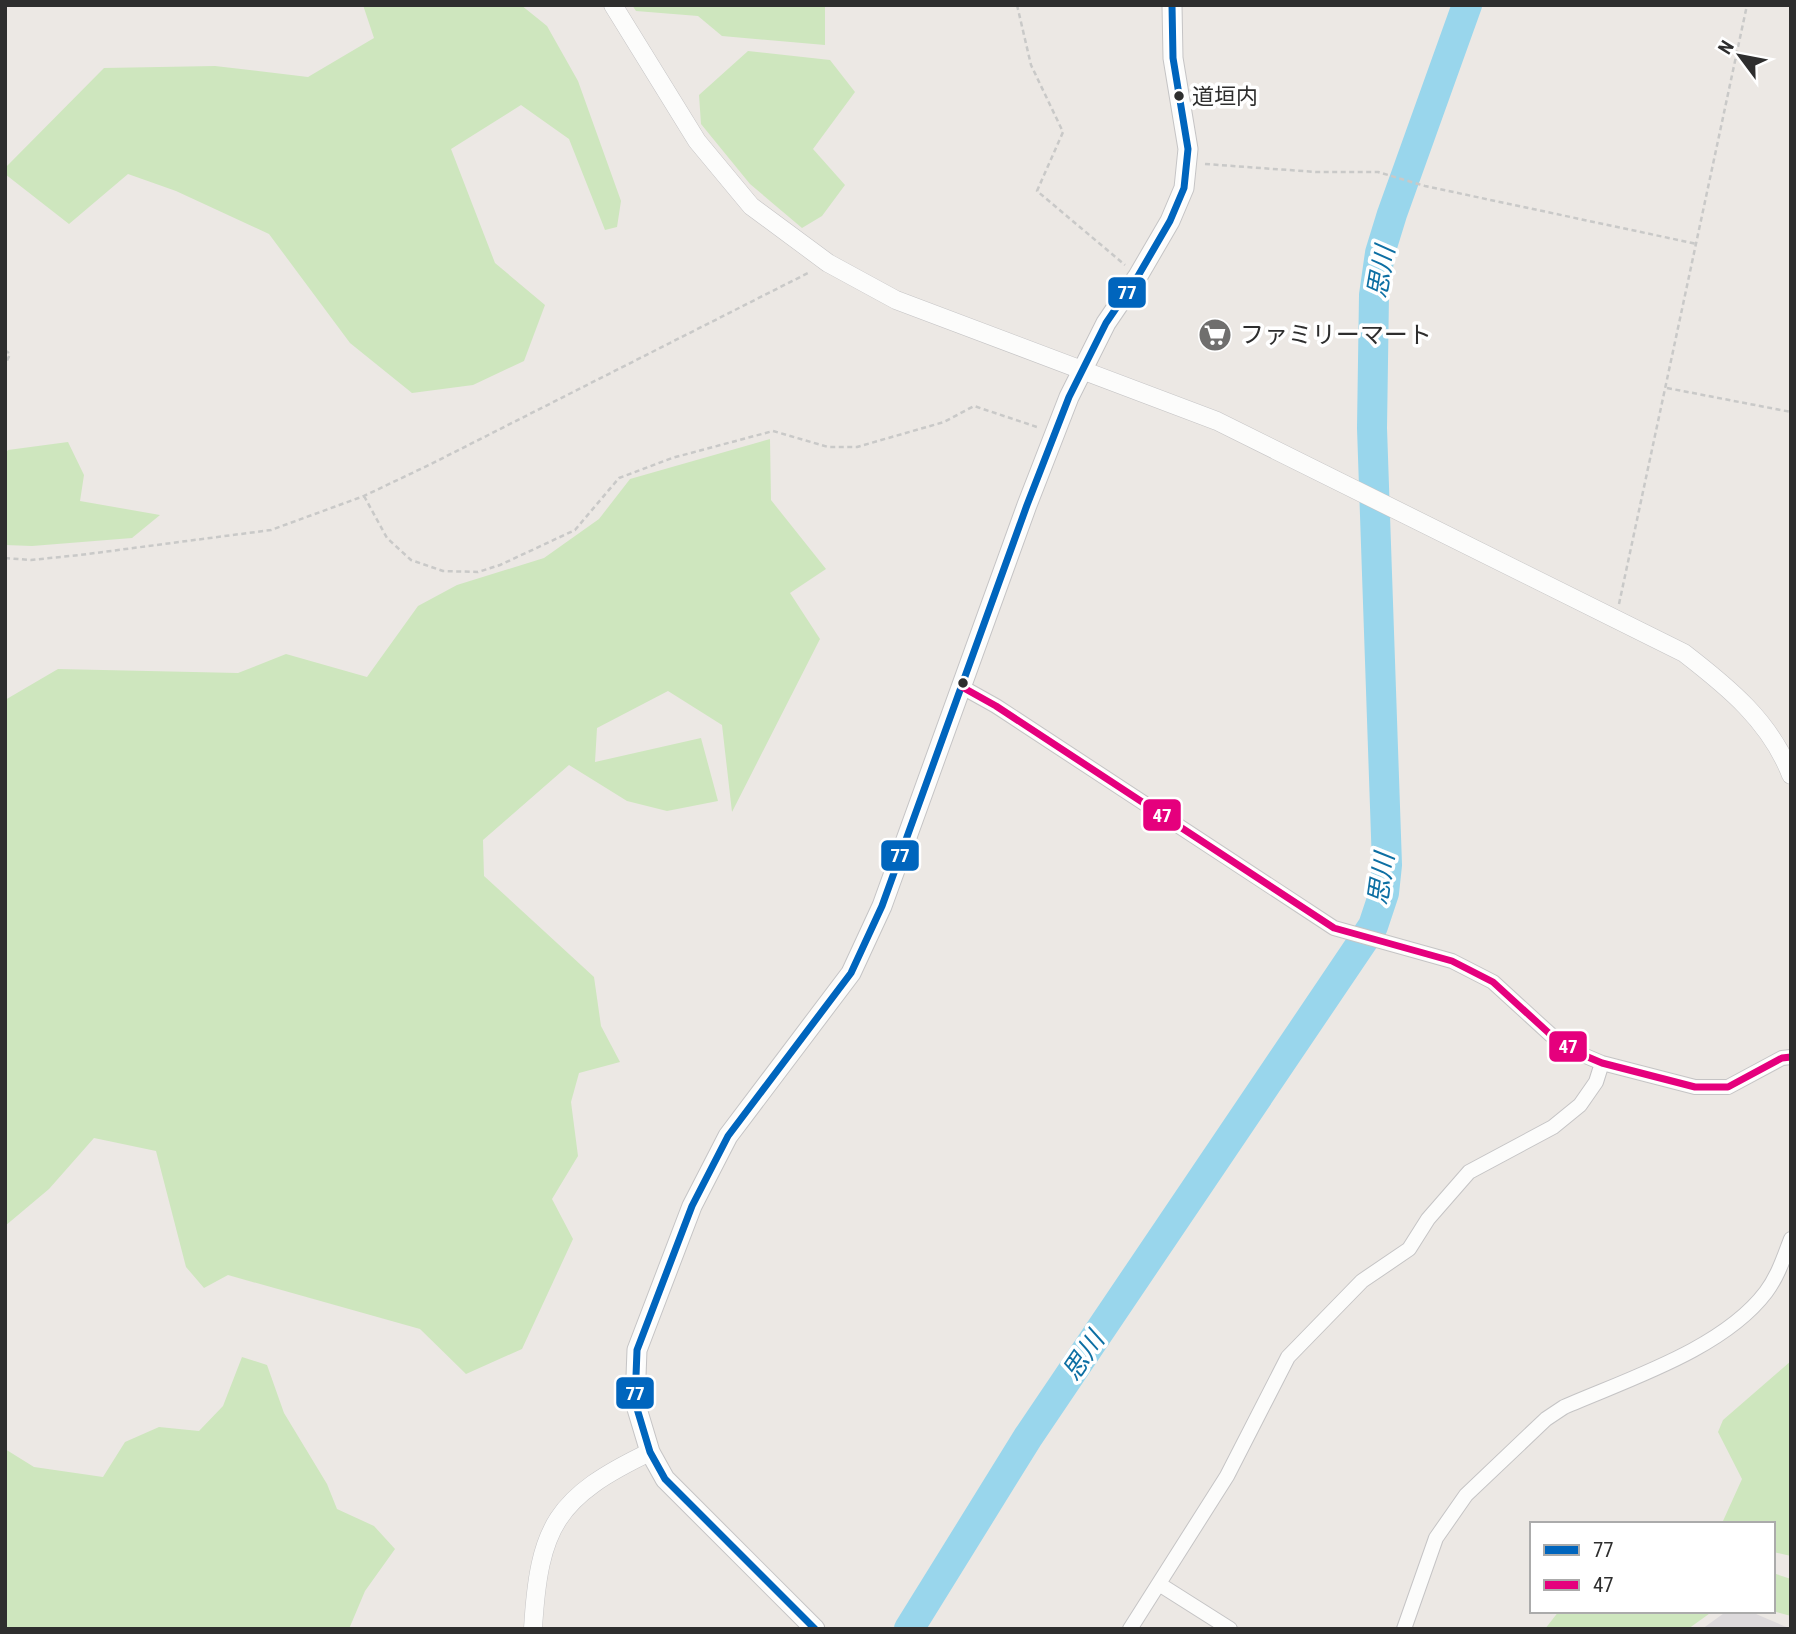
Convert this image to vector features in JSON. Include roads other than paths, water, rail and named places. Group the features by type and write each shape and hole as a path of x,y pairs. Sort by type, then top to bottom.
{"main road":[{"path":"815,1629 665,1479 650,1452 635,1402 637,1350 692,1206 727,1136 851,973 882,906 1027,505 1082,369 1106,323 1138,276 1170,221 1184,188 1188,149 1173,58 1172,5"}],"street":[{"path":"613,5 704,150 751,206 828,263 896,300 1217,421 1616,617 1684,653 1733,691 1760,720 1790,769"},
{"path":"962,687 1346,934 1451,961 1493,982 1551,1035 1576,1052 1602,1063 1695,1087 1728,1087 1782,1058 1791,1057"},
{"path":"1130,1629 1227,1476 1288,1357 1362,1281 1409,1249 1429,1219 1469,1172 1553,1127 1580,1105 1596,1082 1602,1063"},
{"path":"1404,1629 1436,1538 1466,1495 1546,1419 1564,1407 1724,1332 1765,1293 1782,1265 1791,1239"},
{"path":"533,1629 534,1588 558,1516 579,1495 650,1452"},
{"path":"1160,1584 1230,1629"}],"waterway":[{"name":"思川","path":"909,1629 1028,1437 1373,926 1384,893 1387,865 1372,428 1374,295 1380,253 1392,214 1467,5"}],"place":[{"name":"道垣内","path":"1179,96"},
{"name":"ファミリーマート","path":"1215,335"}]}
